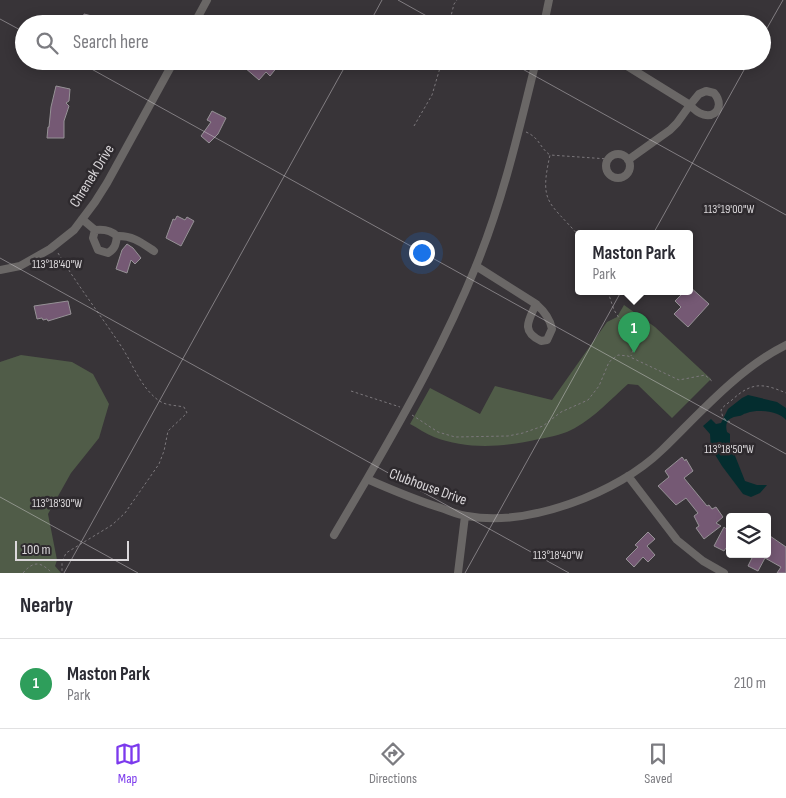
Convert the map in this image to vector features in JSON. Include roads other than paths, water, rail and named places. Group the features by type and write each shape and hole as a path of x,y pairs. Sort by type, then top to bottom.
{"street":[{"path":"199,15 207,0"},
{"path":"546,15 549,0"},
{"name":"Chrenek Drive","path":"0,270 20,266 53,246 74,230 103,189 169,70"},
{"name":"Clubhouse Drive","path":"534,70 498,204 476,266 449,327 406,411 367,479 416,500 465,516 499,517 532,514 562,507 597,493 628,476 660,452 722,391 774,351 786,345"},
{"path":"628,160 670,130 690,105 634,70"},
{"path":"618,154 628,160 629,171 623,177 615,178 608,174 606,166 608,159 618,154"},
{"path":"82,219 95,230 101,229 117,236 138,240 154,252"},
{"path":"95,230 93,238 95,246 103,252 108,253 113,250 117,236"},
{"path":"476,266 536,304"},
{"path":"628,476 677,540 703,561 724,573"},
{"path":"334,535 367,479"},
{"path":"458,573 465,516"}],"water":[{"path":"748,395 777,402 786,408 786,420 773,413 757,411 733,417 727,422 726,428 730,434 730,443 745,481 757,485 767,485 760,493 751,497 743,494 722,466 711,448 710,434 703,426 711,419 716,424 721,423 728,409"}],"place":[{"name":"Maston Park","path":"634,353"}]}
